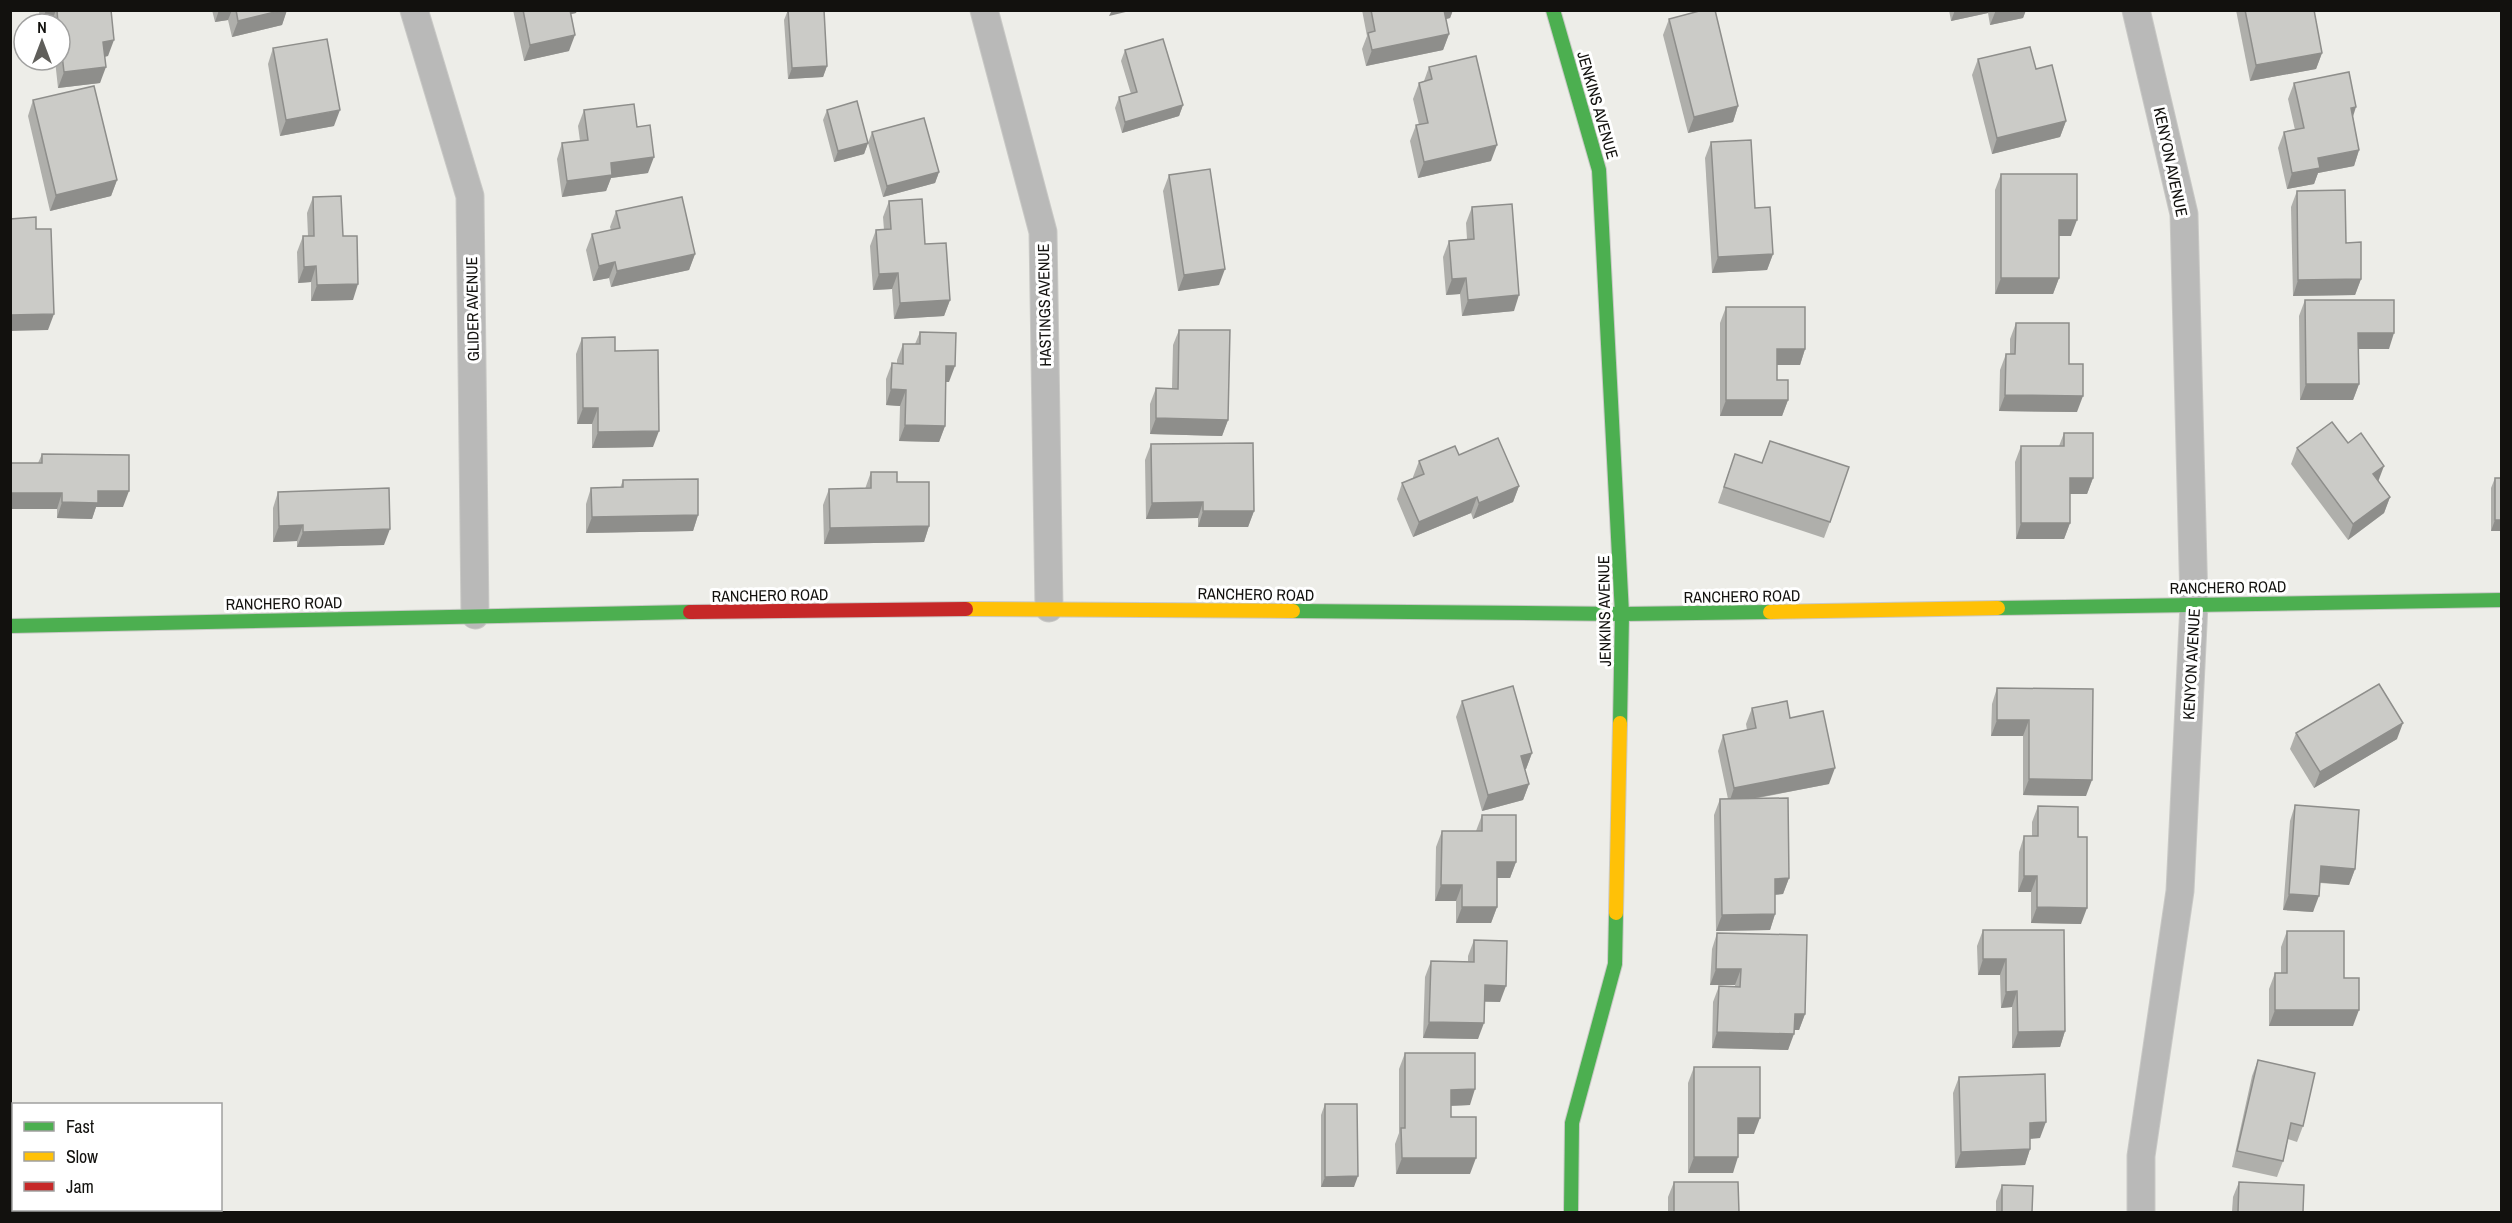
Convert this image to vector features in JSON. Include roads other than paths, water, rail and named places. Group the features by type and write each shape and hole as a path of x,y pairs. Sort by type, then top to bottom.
{"main road":[{"name":"JENKINS AVENUE","path":"1553,10 1599,170 1622,614 1615,964 1572,1123 1570,1212"},
{"name":"RANCHERO ROAD","path":"10,626 475,615 1049,608 1622,614 2502,600"}],"street":[{"name":"GLIDER AVENUE","path":"414,10 470,196 475,615"},
{"name":"HASTINGS AVENUE","path":"984,10 1043,232 1049,608"},
{"name":"KENYON AVENUE","path":"2136,10 2184,214 2194,604 2180,891 2141,1156 2141,1212"}]}
